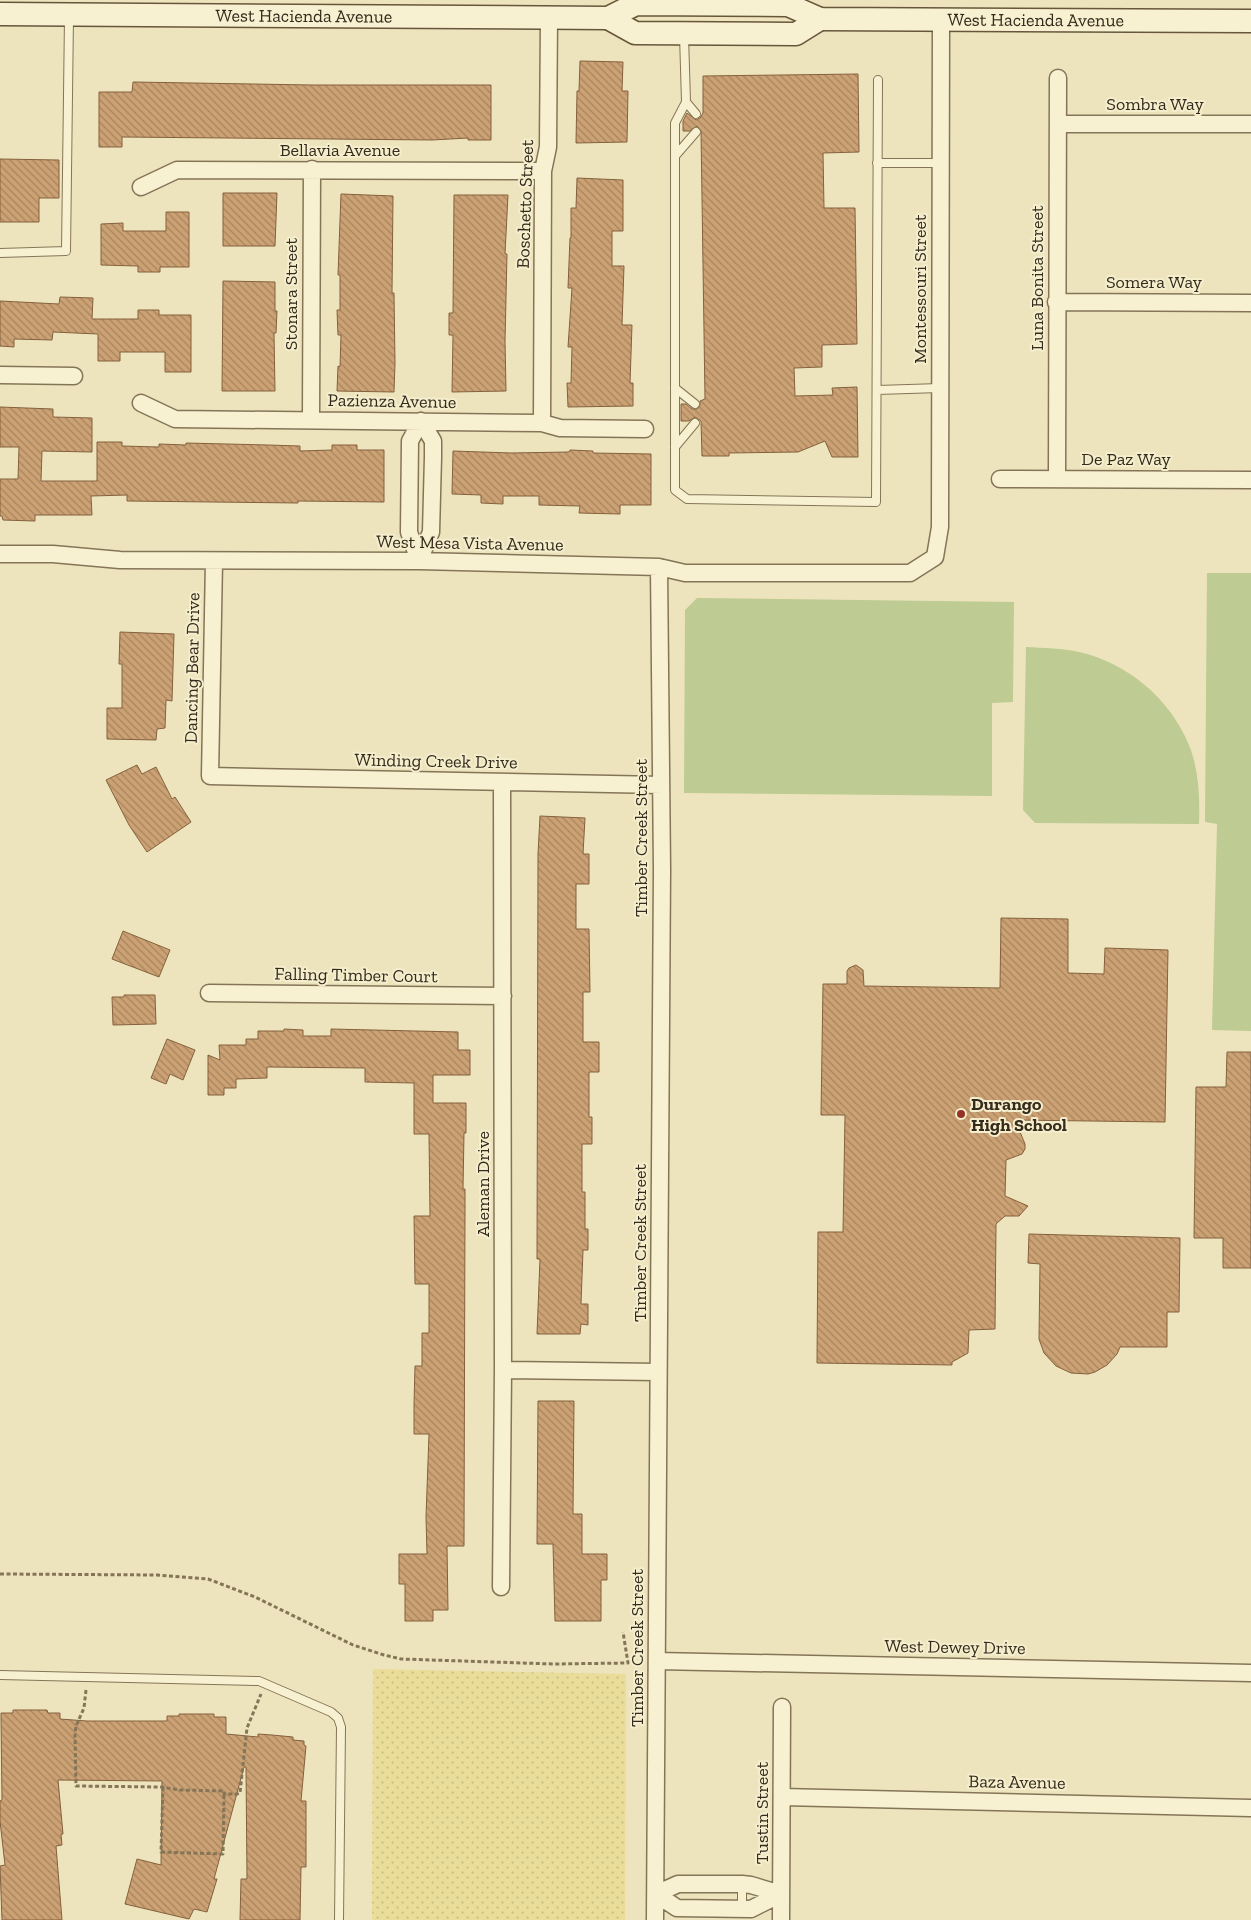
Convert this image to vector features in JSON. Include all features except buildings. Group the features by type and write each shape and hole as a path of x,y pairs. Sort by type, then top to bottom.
{"main road":[{"name":"West Hacienda Avenue","path":"0,14 608,18 636,4 788,5 820,19 1251,21"},
{"path":"689,33 700,21 708,18 740,19 788,5"},
{"name":"West Hacienda Avenue","path":"608,18 635,33 796,34 820,19"}],"street":[{"name":"Boschetto Street","path":"542,423 543,171 548,147 549,18"},
{"name":"Montessouri Street","path":"935,557 940,527 942,20"},
{"name":"Luna Bonita Street","path":"1057,479 1058,78"},
{"name":"Sombra Way","path":"1059,124 1251,124"},
{"name":"Bellavia Avenue","path":"141,186 177,170 543,171"},
{"name":"Stonara Street","path":"311,420 312,170"},
{"name":"Somera Way","path":"1056,302 1251,303"},
{"path":"0,375 74,376"},
{"name":"Pazienza Avenue","path":"141,403 174,419 542,423 560,428 645,429"},
{"path":"419,561 409,532 410,441 421,421"},
{"path":"419,561 431,532 433,457 433,441 421,421"},
{"name":"De Paz Way","path":"1000,479 1251,480"},
{"name":"West Mesa Vista Avenue","path":"0,554 53,554 120,560 419,561 660,566 685,573 910,573 935,557"},
{"name":"Dancing Bear Drive","path":"210,776 214,561"},
{"name":"Timber Creek Street","path":"656,1920 662,889 660,566"},
{"name":"Winding Creek Drive","path":"210,776 661,785"},
{"name":"Aleman Drive","path":"501,1587 503,1370 502,782"},
{"name":"Falling Timber Court","path":"209,993 503,996"},
{"path":"503,1370 658,1372"},
{"name":"West Dewey Drive","path":"657,1661 1251,1674"},
{"name":"Tustin Street","path":"781,1920 782,1707"},
{"name":"Baza Avenue","path":"782,1797 1251,1808"},
{"path":"656,1894 678,1884 751,1884 781,1894"},
{"path":"656,1894 678,1908 742,1909 752,1909 781,1894"}],"lane":[{"path":"0,253 66,251 69,14"},
{"path":"689,33 686,102 675,123 675,490 687,499 876,502 878,80"},
{"path":"686,102 696,114"},
{"path":"676,155 696,132"},
{"path":"877,163 941,162"},
{"path":"675,388 695,404"},
{"path":"877,390 940,388"},
{"path":"675,447 695,423"},
{"path":"0,1675 259,1681 332,1712 340,1722 342,1737 339,1920"},
{"path":"742,1884 742,1909"}],"path":[{"path":"0,1574 157,1575 208,1579 255,1597 353,1645 402,1659 553,1664 628,1663 623,1632"},
{"path":"86,1677 84,1708 76,1726 75,1734 76,1786 163,1787 180,1790 224,1791 223,1854 161,1852 163,1787"},
{"path":"224,1794 239,1794 247,1728 265,1684"}],"sand":[{"path":"373,1669 626,1674 625,1920 372,1920"}],"green space":[{"path":"1207,573 1251,573 1251,1031 1212,1030 1217,824 1205,822"},
{"path":"697,598 1014,602 1013,702 992,703 992,796 684,793 685,610"},
{"path":"1026,647 1053,648 1097,657 1130,674 1159,698 1181,728 1189,745 1195,764 1198,784 1199,824 1035,823 1023,810"}],"place":[{"name":"Durango High School","path":"961,1114"}]}
